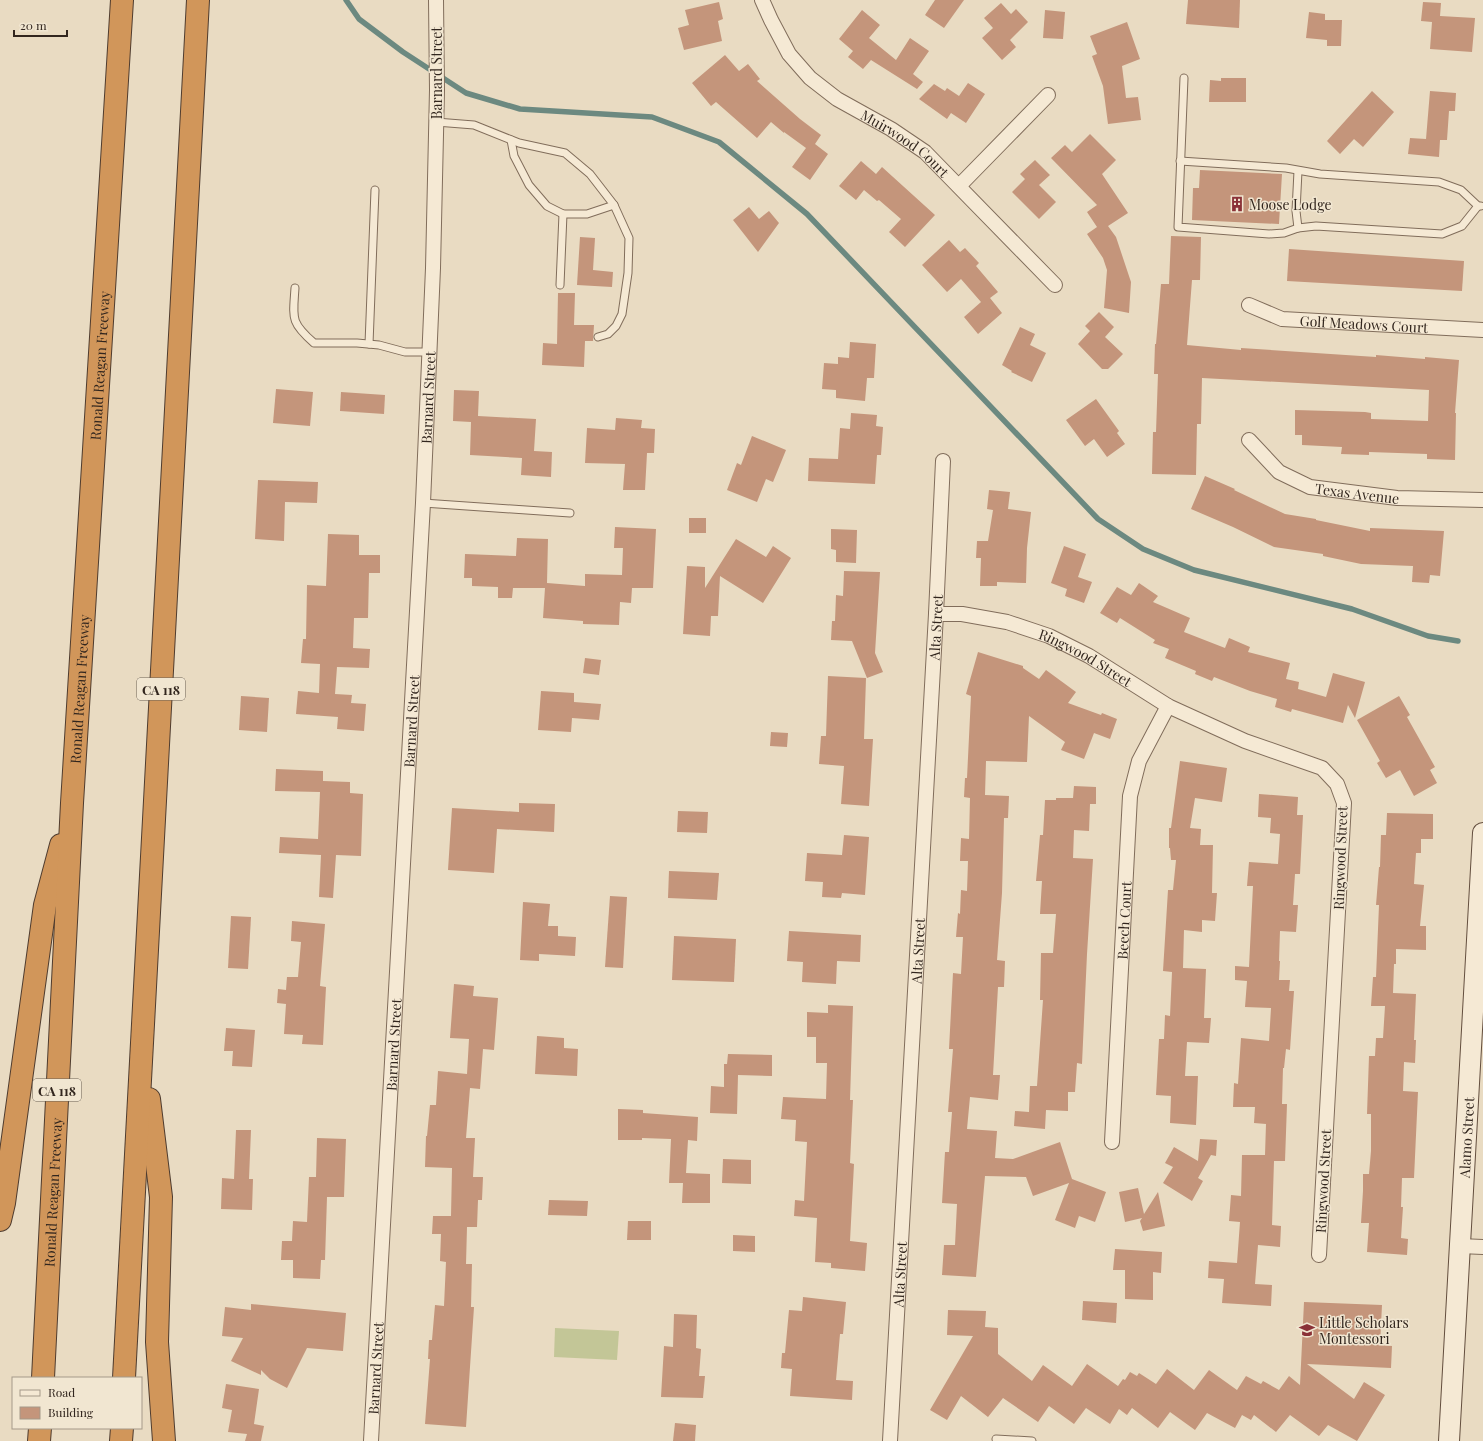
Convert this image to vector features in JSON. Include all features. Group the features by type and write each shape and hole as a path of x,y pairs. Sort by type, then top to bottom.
{"highway":[{"name":"Ronald Reagan Freeway","path":"43,1377 72,803 122,0"},
{"name":"CA 118","path":"124,1377 198,0"},
{"path":"0,1220 4,1203 45,905 72,803"},
{"path":"142,1042 161,1197 157,1342 164,1441"},
{"path":"39,1441 40,1429"},
{"path":"121,1441 122,1429"}],"main road":[{"name":"Alamo Street","path":"1449,1441 1483,833"}],"street":[{"name":"Barnard Street","path":"371,1441 423,503 437,90 436,0"},
{"name":"Muirwood Court","path":"762,0 789,54 810,78 837,99 907,139 925,152 1055,285"},
{"path":"959,186 1048,95"},
{"name":"Golf Meadows Court","path":"1249,305 1282,319 1483,330"},
{"name":"Texas Avenue","path":"1250,440 1279,472 1310,487 1397,498 1483,500"},
{"name":"Alta Street","path":"890,1441 936,614 943,461"},
{"name":"Ringwood Street","path":"936,614 962,614 1007,622 1049,636 1089,656 1168,706 1245,741 1322,768 1337,784 1344,803 1319,1255"},
{"name":"Beech Court","path":"1112,1142 1130,796 1139,761 1168,706"},
{"path":"1460,1246 1483,1247"}],"lane":[{"path":"1180,161 1286,168 1320,174 1439,182 1461,190 1481,206 1462,226 1442,234 1316,226 1298,228 1284,233 1268,234 1178,227 1180,161 1184,78"},
{"path":"436,122 474,125 519,143 565,153 590,174 614,205 629,238 628,273 622,314 616,326 608,334 598,337"},
{"path":"511,140 514,156 529,185 546,206 563,214 587,214 614,205"},
{"path":"1298,171 1296,211 1298,228"},
{"path":"369,344 375,190"},
{"path":"560,285 563,214"},
{"path":"295,288 293,318 301,331 314,342 357,342 405,352 429,352"},
{"path":"423,503 570,513"},
{"path":"996,1439 1032,1441"}],"green space":[{"path":"555,1328 619,1331 617,1360 554,1357"}],"building":[{"path":"935,0 964,0 944,28 925,15"},
{"path":"1188,0 1240,0 1239,28 1186,24"},
{"path":"719,2 723,19 718,21 722,41 684,50 678,28 689,25 685,10"},
{"path":"1423,2 1441,3 1440,16 1475,18 1472,52 1430,49 1432,22 1421,21"},
{"path":"1001,3 1011,14 1016,9 1028,22 1010,40 1016,47 1002,60 982,38 993,28 984,18"},
{"path":"862,10 880,25 869,38 896,60 910,38 929,51 913,74 923,82 917,89 871,60 863,69 848,57 853,51 839,39"},
{"path":"1045,10 1065,12 1063,39 1043,38"},
{"path":"1309,12 1325,14 1325,20 1342,20 1341,46 1327,46 1327,40 1306,38"},
{"path":"1127,22 1140,59 1122,66 1126,98 1138,97 1141,120 1108,124 1103,86 1092,56 1097,54 1090,36"},
{"path":"725,55 739,71 748,64 760,79 757,81 800,119 821,135 815,144 828,154 810,180 792,167 806,148 771,122 757,138 716,102 711,106 692,83"},
{"path":"1221,78 1246,78 1246,102 1209,102 1210,80 1221,81"},
{"path":"968,83 985,94 966,123 951,113 947,119 919,99 934,84 945,91 947,88 959,96"},
{"path":"1372,91 1394,112 1363,147 1354,139 1340,154 1327,141"},
{"path":"1430,91 1456,93 1455,111 1449,111 1447,140 1440,140 1439,157 1408,154 1410,138 1426,139"},
{"path":"1090,134 1116,160 1102,174 1128,213 1108,226 1116,237 1131,282 1129,313 1104,308 1107,270 1103,258 1087,234 1097,227 1087,212 1097,205 1051,158 1065,145 1072,152"},
{"path":"1035,160 1050,175 1039,185 1056,202 1039,219 1012,192 1025,179 1020,174"},
{"path":"861,161 876,174 882,167 935,215 905,247 889,232 901,219 879,200 877,201 864,190 856,200 839,186"},
{"name":"Moose Lodge","path":"1200,170 1282,174 1279,224 1192,220 1193,188 1199,188"},
{"path":"749,207 759,219 769,211 779,223 758,252 733,220"},
{"path":"1171,236 1201,237 1200,280 1192,280 1187,345 1241,350 1241,348 1376,357 1376,355 1459,360 1455,413 1455,460 1427,459 1427,454 1369,452 1369,455 1341,454 1342,447 1302,445 1302,435 1295,435 1295,410 1365,412 1371,413 1371,419 1428,421 1429,390 1202,378 1201,424 1197,424 1196,475 1152,474 1153,432 1156,432 1158,374 1154,374 1155,344 1161,284 1169,284"},
{"path":"580,237 595,238 593,270 613,272 612,287 577,285"},
{"path":"949,240 960,252 965,248 979,263 976,266 998,292 990,298 1002,313 978,334 964,317 981,302 961,279 947,292 922,265"},
{"path":"1289,249 1464,261 1462,291 1287,281"},
{"path":"558,293 575,293 574,325 594,325 593,341 585,341 584,367 542,365 543,343 557,344"},
{"path":"1099,312 1114,327 1105,337 1123,354 1108,369 1102,369 1078,344 1090,331 1085,326"},
{"path":"1020,327 1035,334 1030,345 1046,353 1032,382 1011,372 1012,371 1002,365"},
{"path":"850,342 876,344 874,378 867,378 865,401 836,398 836,390 822,389 824,363 838,364 838,357 849,358"},
{"path":"276,389 313,392 310,426 273,423"},
{"path":"454,390 479,391 478,416 536,419 534,451 552,452 551,477 521,475 522,458 470,455 471,422 453,421"},
{"path":"341,392 385,395 384,414 340,411"},
{"path":"1096,399 1119,431 1117,433 1125,444 1107,457 1094,439 1085,446 1066,420"},
{"path":"851,413 877,415 876,426 883,427 881,455 877,455 875,484 808,481 809,458 838,459 840,428 850,429"},
{"path":"616,418 642,420 641,428 655,429 654,453 647,453 645,490 623,490 625,464 585,463 587,428 615,430"},
{"path":"752,436 786,450 773,482 766,479 757,502 727,490 737,463 741,465"},
{"path":"1205,476 1285,514 1370,531 1370,528 1444,531 1440,576 1430,575 1429,583 1412,582 1413,566 1361,564 1323,556 1323,554 1274,547 1191,509"},
{"path":"258,480 318,482 317,503 285,502 284,541 255,539"},
{"path":"989,490 1010,492 1008,509 1031,512 1027,548 1026,583 997,582 997,586 980,586 981,558 976,558 977,541 988,541 993,510 987,509"},
{"path":"689,518 706,518 706,533 689,533"},
{"path":"615,527 656,529 653,588 632,588 631,603 620,602 619,625 583,624 583,621 543,618 545,588 513,588 512,598 498,598 498,587 472,586 472,578 464,578 465,554 516,556 517,538 548,539 547,583 585,586 585,574 622,575 623,548 614,548"},
{"path":"831,529 857,530 856,563 836,562 836,550 831,549"},
{"path":"328,534 359,535 359,555 380,555 380,573 369,573 368,618 354,618 353,648 370,649 369,668 337,667 335,694 352,695 351,703 366,704 364,731 337,729 338,717 296,714 298,691 319,693 320,664 301,663 303,639 306,639 307,585 326,586"},
{"path":"736,539 766,557 773,546 791,558 763,603 720,576 718,616 711,616 710,636 683,634 687,566 705,567 705,588"},
{"path":"1064,546 1086,554 1078,577 1092,582 1084,603 1065,596 1067,589 1051,583"},
{"path":"844,571 880,572 875,653 883,672 867,678 852,641 831,640 832,621 835,621 836,595 843,596"},
{"path":"1139,583 1158,596 1153,602 1190,618 1184,632 1225,648 1229,638 1250,647 1248,652 1290,663 1286,679 1299,682 1298,689 1326,697 1333,673 1365,682 1355,718 1348,705 1343,723 1292,709 1291,712 1275,707 1277,699 1250,691 1214,677 1212,681 1195,674 1196,671 1165,658 1169,649 1153,643 1155,640 1120,618 1117,623 1100,613 1117,587 1131,595"},
{"path":"978,652 1023,666 1023,668 1039,679 1046,670 1076,692 1068,703 1117,719 1110,739 1094,733 1084,759 1061,750 1065,742 1029,716 1027,762 986,761 985,795 1009,796 1008,818 1004,818 1002,893 997,960 1005,961 1004,987 998,987 993,1075 1000,1075 998,1100 970,1097 967,1129 997,1131 995,1158 1013,1159 1060,1142 1072,1179 1106,1192 1095,1222 1079,1216 1075,1228 1055,1220 1069,1183 1033,1196 1026,1177 985,1176 976,1277 942,1275 944,1245 955,1245 957,1204 942,1203 945,1152 949,1152 952,1112 948,1112 953,1049 949,1049 953,973 961,974 963,937 956,937 958,913 960,914 961,890 967,891 968,861 960,861 961,838 969,839 970,798 964,797 965,778 967,778 971,696 966,694"},
{"path":"585,658 601,660 599,675 583,673"},
{"path":"828,676 866,678 864,739 873,739 869,806 841,804 844,766 819,764 821,736 826,736"},
{"path":"541,691 574,693 574,702 601,704 599,720 572,718 571,732 538,730"},
{"path":"241,696 269,698 267,732 239,730"},
{"path":"1399,696 1410,715 1407,717 1435,767 1430,770 1437,783 1414,796 1400,770 1386,778 1377,763 1380,761 1357,720"},
{"path":"771,732 788,733 787,747 770,746"},
{"path":"1180,761 1227,768 1222,802 1195,798 1190,828 1201,829 1200,845 1213,845 1212,893 1217,893 1215,921 1202,920 1202,932 1184,930 1183,968 1206,969 1204,1018 1211,1018 1209,1043 1187,1042 1185,1076 1198,1076 1196,1125 1170,1123 1171,1096 1156,1095 1159,1039 1164,1039 1165,1015 1170,1016 1172,972 1163,971 1168,890 1173,890 1176,860 1171,860 1169,848 1169,828 1171,828"},
{"path":"276,769 323,771 323,781 350,782 350,793 363,794 361,856 336,855 333,898 319,897 321,855 279,853 280,837 318,839 320,792 275,791"},
{"path":"1074,786 1096,787 1096,804 1090,804 1089,831 1074,830 1073,858 1093,859 1082,1064 1077,1063 1075,1092 1068,1092 1068,1111 1046,1110 1045,1129 1014,1126 1015,1111 1029,1112 1030,1086 1037,1086 1043,1000 1040,1000 1041,953 1053,953 1056,914 1040,914 1042,881 1036,881 1040,835 1043,835 1045,800 1056,800 1056,798 1073,798"},
{"path":"1259,794 1298,797 1297,815 1303,815 1300,874 1295,874 1293,905 1298,905 1296,932 1280,931 1279,980 1290,980 1289,991 1294,991 1290,1050 1286,1049 1283,1068 1282,1104 1287,1104 1285,1161 1274,1161 1272,1225 1281,1226 1280,1247 1258,1245 1255,1284 1272,1285 1271,1306 1222,1303 1224,1279 1208,1278 1209,1261 1237,1263 1240,1222 1229,1221 1231,1195 1241,1196 1242,1155 1265,1155 1266,1124 1254,1123 1255,1107 1233,1107 1234,1083 1238,1084 1241,1038 1269,1041 1271,1008 1245,1007 1247,981 1235,980 1235,966 1249,967 1253,886 1247,886 1249,862 1278,864 1280,834 1270,833 1271,818 1258,817"},
{"path":"519,803 555,804 554,832 497,829 494,873 448,870 452,808 519,812"},
{"path":"678,811 708,812 707,833 677,832"},
{"path":"1387,813 1433,814 1433,839 1421,839 1421,853 1416,853 1414,884 1424,885 1420,926 1426,926 1426,950 1396,949 1396,964 1394,964 1393,993 1416,994 1414,1040 1416,1040 1415,1063 1404,1062 1403,1091 1418,1092 1414,1178 1402,1178 1401,1207 1403,1207 1401,1238 1408,1239 1407,1255 1367,1252 1369,1223 1361,1223 1363,1174 1369,1174 1371,1151 1371,1114 1367,1114 1369,1056 1375,1056 1376,1038 1383,1038 1385,1006 1371,1006 1373,977 1376,977 1379,905 1376,905 1380,867 1381,835 1386,835"},
{"path":"844,835 869,837 865,895 842,893 841,898 822,897 823,882 805,881 807,853 842,855"},
{"path":"669,871 719,873 717,900 668,898"},
{"path":"610,896 627,897 623,968 605,967"},
{"path":"523,902 550,904 548,926 558,926 558,936 576,937 575,956 539,954 539,961 520,960"},
{"path":"231,916 251,917 248,969 228,968"},
{"path":"292,921 325,924 320,986 326,987 323,1045 302,1044 303,1035 284,1034 286,1004 277,1003 278,989 286,990 287,977 298,977 301,942 291,941"},
{"path":"789,931 861,935 860,962 837,961 836,984 802,982 803,962 787,961"},
{"path":"674,936 736,939 734,982 672,980"},
{"path":"454,984 474,986 473,996 498,998 494,1050 483,1049 480,1089 470,1088 466,1138 475,1138 473,1177 483,1177 482,1200 478,1200 477,1227 467,1227 466,1264 472,1264 471,1307 474,1307 466,1427 425,1424 430,1359 428,1359 429,1340 432,1340 435,1305 444,1306 446,1262 440,1261 441,1234 432,1234 433,1216 451,1216 452,1168 425,1167 426,1136 430,1105 436,1105 438,1071 467,1074 469,1039 450,1038"},
{"path":"828,1005 853,1006 850,1100 853,1100 850,1163 854,1164 850,1241 867,1243 865,1271 831,1268 831,1263 815,1262 817,1218 794,1216 795,1200 804,1201 807,1142 795,1141 796,1120 781,1119 783,1097 826,1099 827,1063 816,1063 816,1037 807,1037 807,1012 828,1013"},
{"path":"226,1028 255,1030 252,1067 232,1066 233,1051 224,1051"},
{"path":"537,1036 564,1038 564,1048 578,1049 577,1076 535,1074"},
{"path":"728,1054 772,1055 772,1076 738,1075 737,1114 710,1113 711,1086 724,1087 724,1064 727,1064"},
{"path":"618,1109 643,1110 643,1113 698,1117 697,1141 688,1140 686,1173 710,1174 710,1203 682,1203 683,1183 669,1183 671,1139 642,1138 642,1140 618,1140"},
{"path":"236,1130 251,1130 249,1179 253,1179 252,1210 221,1209 222,1178 234,1179"},
{"path":"317,1138 346,1139 344,1197 327,1197 325,1260 321,1260 320,1279 293,1278 293,1260 281,1260 282,1241 292,1241 293,1221 307,1222 309,1177 316,1177"},
{"path":"1200,1139 1217,1140 1216,1156 1211,1155 1198,1178 1203,1181 1192,1201 1163,1183 1173,1167 1165,1163 1174,1147 1198,1161"},
{"path":"723,1159 751,1160 751,1184 722,1183"},
{"path":"1138,1188 1144,1214 1158,1192 1165,1226 1143,1231 1140,1221 1142,1218 1125,1222 1119,1192"},
{"path":"549,1200 588,1201 587,1216 548,1215"},
{"path":"628,1221 651,1221 651,1240 627,1240"},
{"path":"733,1235 755,1236 755,1252 733,1251"},
{"path":"1115,1249 1162,1252 1161,1273 1153,1272 1153,1300 1125,1299 1125,1270 1113,1270"},
{"path":"803,1297 846,1302 843,1334 840,1334 836,1380 853,1381 852,1400 790,1396 792,1369 781,1368 782,1353 785,1353 789,1310 802,1311"},
{"path":"1083,1301 1117,1303 1116,1323 1082,1320"},
{"path":"1304,1302 1382,1305 1380,1345 1392,1346 1391,1368 1307,1364 1354,1399 1364,1382 1385,1395 1357,1441 1328,1425 1319,1436 1290,1415 1276,1432 1254,1415 1251,1420 1242,1415 1235,1428 1207,1413 1195,1430 1170,1412 1158,1428 1132,1408 1127,1415 1119,1409 1110,1424 1086,1408 1074,1424 1049,1406 1038,1422 1003,1398 988,1417 961,1396 947,1420 930,1410 973,1336 947,1335 948,1310 986,1311 985,1327 998,1328 998,1354 1032,1381 1043,1365 1072,1386 1087,1364 1118,1386 1123,1379 1125,1380 1130,1372 1137,1376 1139,1373 1156,1384 1167,1369 1194,1390 1209,1370 1237,1390 1246,1376 1261,1384 1263,1381 1279,1390 1289,1376 1300,1385"},
{"path":"251,1304 346,1313 343,1351 307,1348 287,1388 270,1379 261,1370 261,1375 231,1361 243,1338 222,1336 225,1307 251,1310"},
{"path":"674,1314 697,1315 696,1348 701,1349 699,1376 705,1376 703,1398 661,1397 664,1346 673,1347"},
{"path":"226,1384 259,1389 254,1424 264,1426 261,1441 245,1441 247,1434 228,1432 232,1410 222,1408"},
{"path":"675,1423 696,1425 695,1441 673,1441"}],"waterway":[{"path":"346,0 359,19 403,52 466,93 520,109 652,117 719,142 807,214 1098,519 1143,549 1194,570 1352,609 1428,636 1458,641"}],"place":[{"name":"Moose Lodge","path":"1237,204"},
{"name":"Little Scholars Montessori","path":"1307,1330"}]}
